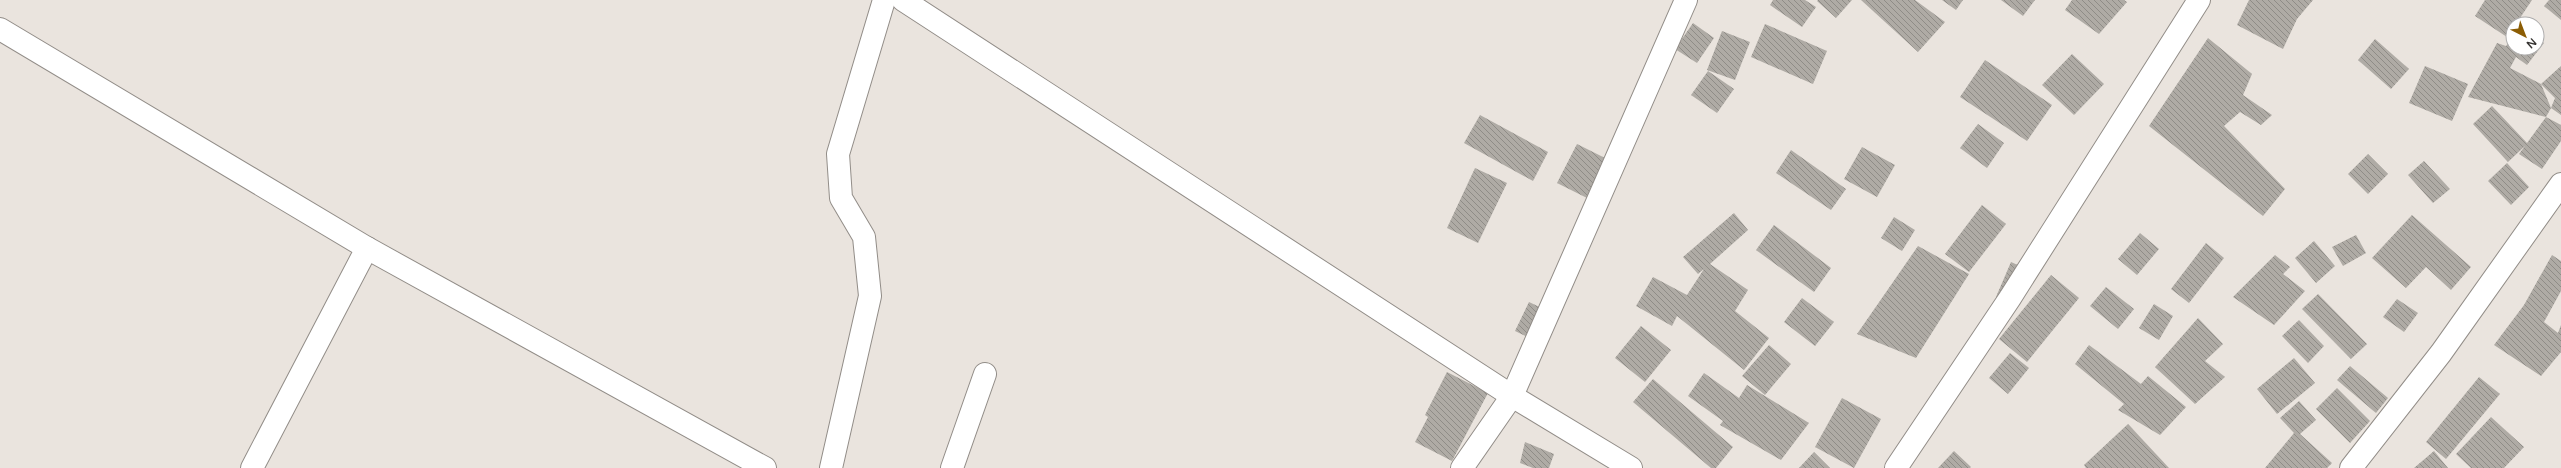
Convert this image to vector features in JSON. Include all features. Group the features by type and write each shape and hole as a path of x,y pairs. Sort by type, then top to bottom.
{"street":[{"path":"831,468 870,296 864,238 841,198 838,154 884,0"},
{"path":"903,0 1512,396 1631,468"},
{"path":"1462,468 1512,396 1686,0"},
{"path":"1896,468 2010,298 2199,0"},
{"path":"0,29 367,248 766,468"},
{"path":"2351,468 2441,353 2561,184"},
{"path":"252,468 367,248"},
{"path":"952,468 985,374"}],"building":[{"path":"1773,0 1805,0 1816,7 1802,27 1770,5"},
{"path":"1818,0 1852,0 1836,18 1817,1"},
{"path":"1861,0 1915,0 1945,22 1918,52"},
{"path":"1942,0 1963,0 1956,10"},
{"path":"2001,0 2035,0 2023,16"},
{"path":"2072,0 2124,0 2127,2 2099,34 2065,10"},
{"path":"2249,0 2313,0 2297,19 2283,49 2237,25"},
{"path":"2485,0 2532,0 2521,16 2505,16 2505,36 2475,16"},
{"path":"2549,0 2561,0 2561,20 2544,6"},
{"path":"1693,23 1714,38 1697,63 1675,49"},
{"path":"1765,24 1827,51 1813,84 1751,57"},
{"path":"1722,31 1750,42 1735,80 1707,70"},
{"path":"2208,38 2252,74 2243,95 2272,115 2261,125 2240,112 2224,126 2285,189 2263,216 2149,126"},
{"path":"2375,39 2409,69 2391,89 2358,60"},
{"path":"2497,43 2505,46 2505,56 2534,56 2527,65 2516,57 2510,68 2541,84 2551,108 2546,117 2468,97"},
{"path":"2072,54 2104,84 2074,115 2042,85"},
{"path":"1985,60 2052,105 2027,141 1960,97"},
{"path":"2425,66 2468,84 2452,121 2409,103"},
{"path":"2561,66 2561,115 2551,108 2555,98 2541,84"},
{"path":"1708,71 1734,89 1717,113 1691,95"},
{"path":"2492,106 2527,143 2546,117 2561,125 2561,141 2542,169 2519,154 2525,146 2508,162 2473,124"},
{"path":"1480,115 1548,152 1533,181 1464,143"},
{"path":"1978,124 2004,143 1987,168 1960,148"},
{"path":"1577,144 1609,160 1589,199 1557,183"},
{"path":"1862,147 1895,165 1877,197 1844,179"},
{"path":"1791,150 1846,189 1831,210 1776,173"},
{"path":"2368,154 2388,174 2368,194 2348,174"},
{"path":"2424,161 2450,189 2433,203 2408,175"},
{"path":"2507,163 2529,187 2511,205 2488,181"},
{"path":"1475,168 1507,183 1478,243 1447,228"},
{"path":"1982,205 2006,224 1969,272 1945,254"},
{"path":"1734,213 1748,230 1710,264 1748,290 1735,311 1769,338 1744,370 1677,316 1672,326 1636,306 1653,277 1687,295 1704,269 1698,274 1683,257"},
{"path":"2412,215 2471,267 2451,290 2426,267 2406,288 2372,258"},
{"path":"1894,217 1915,230 1902,251 1881,238"},
{"path":"1774,225 1831,268 1814,292 1756,250"},
{"path":"2140,233 2159,249 2137,275 2118,259"},
{"path":"2356,235 2366,253 2343,266 2332,247"},
{"path":"2314,241 2335,266 2316,283 2295,258"},
{"path":"2206,243 2224,258 2189,303 2171,289"},
{"path":"1918,246 1969,274 1916,358 1857,334"},
{"path":"2275,255 2290,267 2283,274 2305,291 2274,325 2233,297"},
{"path":"2552,255 2561,261 2561,291 2544,322 2558,333 2561,325 2561,352 2541,376 2494,345 2524,305"},
{"path":"2011,262 2031,271 2016,306 1996,297"},
{"path":"2051,275 2079,298 2027,362 1999,339"},
{"path":"2106,287 2134,309 2118,329 2090,306"},
{"path":"2318,294 2367,344 2351,359 2302,309"},
{"path":"1802,298 1834,322 1815,346 1784,322"},
{"path":"2397,299 2418,313 2404,332 2383,317"},
{"path":"1529,302 1548,311 1534,340 1515,331"},
{"path":"2154,304 2173,316 2159,340 2139,328"},
{"path":"2198,318 2223,344 2205,361 2225,377 2195,404 2155,367"},
{"path":"2299,320 2324,346 2308,363 2282,336"},
{"path":"1641,326 1671,350 1645,382 1615,358"},
{"path":"1769,345 1791,364 1765,395 1742,376"},
{"path":"2089,345 2141,384 2148,376 2186,407 2160,435 2118,410 2124,404 2075,364"},
{"path":"2010,353 2029,368 2008,394 1989,378"},
{"path":"2294,358 2315,383 2277,414 2257,389"},
{"path":"2350,366 2388,398 2376,413 2337,380"},
{"path":"1447,372 1488,393 1452,461 1415,442 1428,417 1425,415"},
{"path":"1704,373 1739,398 1747,385 1809,423 1781,460 1720,425 1723,421 1688,396"},
{"path":"2479,377 2500,394 2446,459 2426,442"},
{"path":"1653,379 1733,447 1716,468 1711,468 1633,402"},
{"path":"2337,388 2370,421 2350,443 2316,409"},
{"path":"1842,398 1881,419 1854,468 1815,447"},
{"path":"2299,401 2316,420 2300,434 2332,463 2327,468 2265,468 2294,433 2280,418"},
{"path":"2491,417 2524,447 2504,468 2471,468 2456,454"},
{"path":"2128,424 2169,468 2086,468 2084,465"},
{"path":"1525,442 1554,454 1549,468 1533,468 1520,463"},
{"path":"1954,451 1971,467 1938,468"},
{"path":"2434,451 2448,468 2414,468"},
{"path":"1814,452 1830,468 1799,468"}]}
